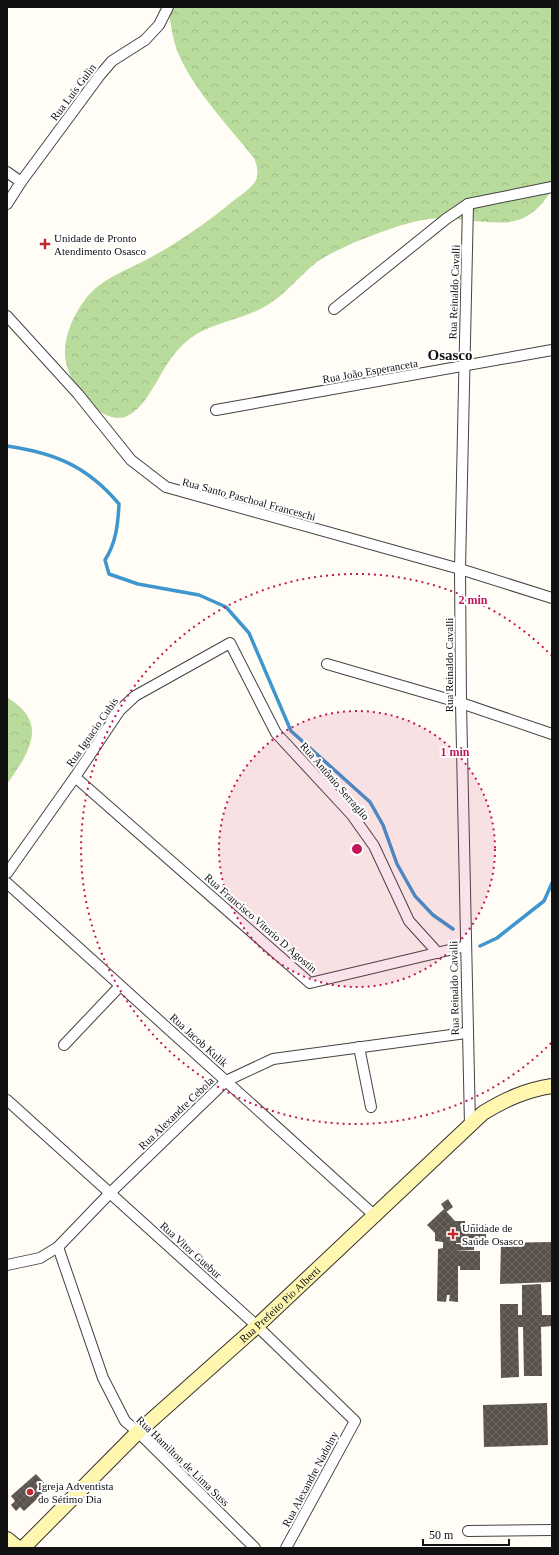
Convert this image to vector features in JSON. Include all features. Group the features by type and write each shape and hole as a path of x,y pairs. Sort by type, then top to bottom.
{"main road":[{"name":"Rua Prefeito Pio Alberti","path":"22,1548 138,1432 257,1326 483,1112 507,1098 531,1089 552,1086"},
{"path":"7,1539 18,1548"}],"street":[{"name":"Rua Luís Gulin","path":"7,204 21,182 100,75 112,61 145,40 160,25 168,7"},
{"path":"7,172 21,182"},
{"path":"334,309 446,219 468,204 552,187"},
{"name":"Rua Reinaldo Cavalli","path":"468,204 460,569 466,1033 470,1125"},
{"name":"Rua Santo Paschoal Franceschi","path":"7,316 78,394 131,460 166,487 460,569 552,598"},
{"name":"Rua João Esperanceta","path":"216,410 464,367 552,350"},
{"name":"Rua Ignacio Cubis","path":"7,873 120,710 135,696 230,643"},
{"name":"Rua Antônio Serraglio","path":"230,643 276,733 352,815 374,846 409,921 438,952"},
{"path":"327,664 461,703 552,734"},
{"name":"Rua Francisco Vitorio D Agostin","path":"75,777 310,983 466,946"},
{"name":"Rua Jacob Kulik","path":"7,883 374,1215"},
{"path":"64,1045 120,986"},
{"name":"Rua Alexandre Cebola","path":"7,1265 40,1258 58,1247 110,1193 226,1081 273,1059 466,1033"},
{"path":"359,1048 371,1107"},
{"name":"Rua Vitor Guebur","path":"7,1100 257,1326 355,1421"},
{"name":"Rua Hamilton de Lima Suss","path":"58,1247 103,1378 125,1421 138,1432 255,1548"},
{"name":"Rua Alexandre Nadolny","path":"286,1548 355,1421"},
{"path":"468,1532 552,1530"}],"green space":[{"path":"168,7 552,7 552,190 535,211 518,220 507,222 481,222 441,218 430,219 404,224 340,249 317,262 276,300 251,313 204,330 188,340 172,357 140,407 130,415 118,418 105,415 90,403 80,392 72,379 65,358 65,344 78,309 87,297 101,284 165,249 196,230 215,216 249,189 256,180 257,174 257,166 254,158 203,95 179,55 172,31"},
{"path":"7,697 20,706 27,715 32,727 32,736 30,745 22,762 7,784"}],"building":[{"path":"448,1199 453,1207 446,1212 441,1204"},
{"path":"444,1209 455,1221 465,1221 465,1224 486,1224 486,1242 456,1243 474,1245 474,1250 454,1251 480,1251 480,1270 460,1270 460,1266 458,1266 458,1302 449,1301 450,1295 447,1295 446,1302 437,1301 438,1249 443,1248 443,1242 435,1241 435,1233 427,1225"},
{"path":"552,1242 552,1282 500,1284 501,1243"},
{"path":"541,1284 542,1315 552,1315 552,1326 541,1327 542,1376 524,1376 523,1327 518,1327 519,1377 501,1378 500,1304 518,1304 518,1315 522,1315 522,1285"},
{"path":"547,1403 548,1445 484,1447 483,1405"},
{"name":"Igreja Adventista do Sétimo Dia","path":"36,1474 49,1488 24,1511 20,1507 16,1511 11,1505 15,1501 11,1496"}],"waterway":[{"path":"7,446 55,457 69,463 95,480 119,504 116,533 112,547 105,560 109,574 138,584 199,595 226,607 249,633 291,731 370,802 383,825 397,864 415,896 433,915 453,929"},
{"path":"480,946 497,938 544,901 552,883"}],"place":[{"name":"Unidade de Pronto Atendimento Osasco","path":"45,244"},
{"name":"Unidade de Saúde Osasco","path":"453,1234"},
{"name":"Igreja Adventista do Sétimo Dia","path":"30,1492"}],"district":[{"name":"Osasco","path":"450,355"}]}
